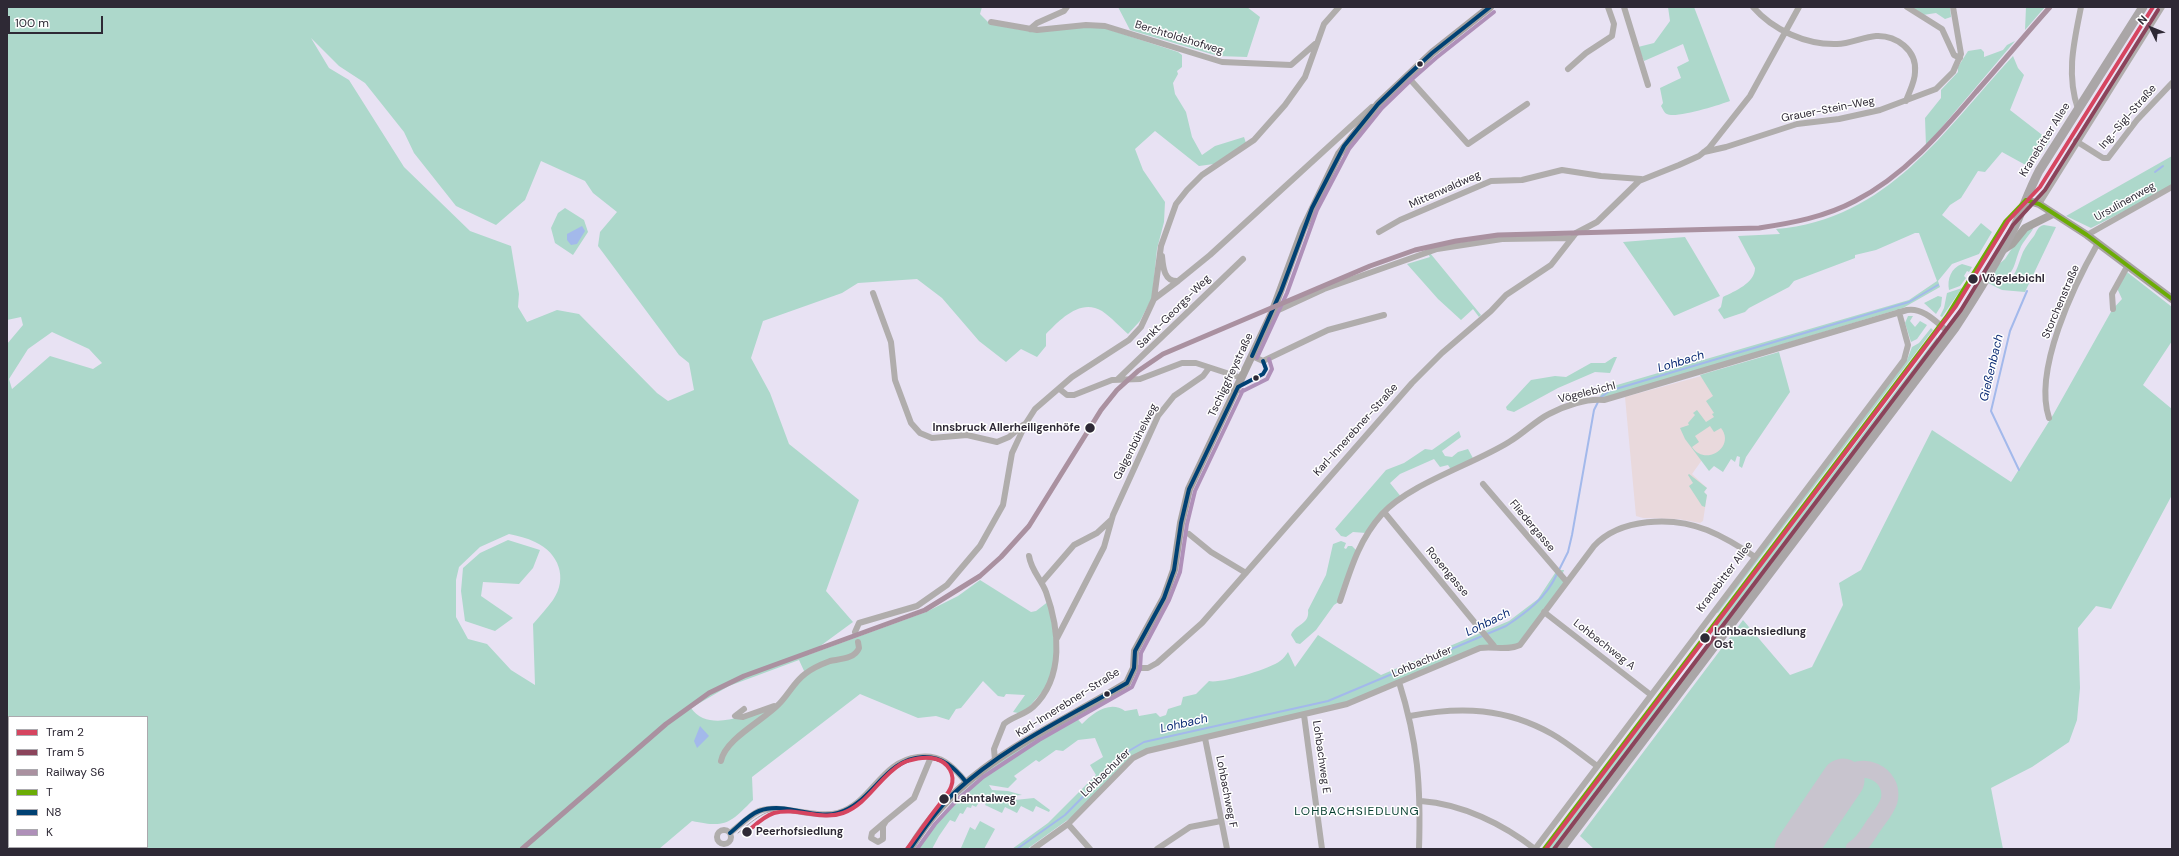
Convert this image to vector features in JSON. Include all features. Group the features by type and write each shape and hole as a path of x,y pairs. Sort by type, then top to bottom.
{"main road":[{"name":"Kranebitter Allee","path":"1561,849 1951,334 2002,250 2026,200 2029,189 2143,7"}],"street":[{"path":"1030,29 1036,23 1064,11 1066,7"},
{"path":"873,293 891,342 895,380 911,423 920,433 932,438 967,434 997,442 1009,437 1086,370 1123,345 1135,334 1146,318 1154,298 1161,246 1173,210 1183,194 1208,170 1249,144 1262,133 1299,87 1310,65 1315,44 1325,21 1339,7"},
{"name":"Tschiggfreystraße","path":"1134,668 1135,651 1164,598 1174,570 1181,523 1189,489 1272,313 1303,229 1334,164 1344,146 1378,104 1432,53 1490,7"},
{"path":"1568,69 1586,53 1612,36 1614,24 1608,7"},
{"path":"1624,7 1648,85"},
{"path":"1753,7 1769,23 1806,40 1837,44 1874,36 1896,39 1908,49 1915,67 1915,77 1906,101"},
{"name":"Karl-Innerebner-Straße","path":"910,849 943,803 966,782 995,760 1127,683 1134,668 1148,668 1157,664 1202,623 1412,383 1442,353 1491,311 1506,295 1550,265 1576,233 1597,222 1641,179 1679,165 1704,152 1750,96 1784,31 1799,7"},
{"path":"1907,7 1942,29 1954,55 1960,58 1961,50 1953,7"},
{"path":"2078,109 2072,91 2070,72 2081,7"},
{"path":"2039,204 2076,141 2162,7"},
{"name":"Berchtoldshofweg","path":"991,22 1040,30 1086,25 1105,26 1189,53 1232,64 1291,65 1315,44"},
{"name":"Grauer-Stein-Weg","path":"1704,152 1726,147 1797,124 1847,117 1880,110 1906,101 1941,86 1954,72 1960,58"},
{"path":"1407,76 1468,144 1527,104"},
{"name":"Ing.-Sigl-Straße","path":"2076,141 2104,158 2108,158 2137,120 2172,83"},
{"path":"1154,298 1210,255 1366,113 1378,104"},
{"name":"Mittenwaldweg","path":"1379,232 1400,220 1491,181 1522,180 1562,170 1601,176 1641,179"},
{"name":"Ursulinenweg","path":"2087,235 2172,187"},
{"path":"2026,200 2039,204 2087,235 2172,299"},
{"path":"2002,250 2012,244 2025,228 2053,214"},
{"path":"1272,313 1324,289 1437,249 1502,239 1572,238"},
{"name":"Storchenstraße","path":"2049,418 2044,394 2052,350 2074,292 2098,243"},
{"path":"1161,246 1165,274 1171,280 1178,281"},
{"name":"Sankt-Georgs-Weg","path":"1118,379 1243,259"},
{"path":"2113,309 2112,294 2128,265"},
{"name":"Vögelebichl","path":"1340,601 1363,539 1384,512 1402,498 1509,442 1548,414 1565,407 1597,400 1604,400 1910,309 1919,311 1951,334"},
{"name":"Kranebitter Allee","path":"1535,849 1904,360 1908,345 1899,312"},
{"path":"1252,356 1263,361 1323,332 1384,315"},
{"name":"Sankt-Georgs-Weg","path":"1062,391 1067,395 1074,395 1106,382 1118,379 1140,379 1182,363 1196,363 1242,378"},
{"name":"Galgenbühelweg","path":"1057,638 1104,547 1112,520 1160,412 1177,393 1203,376 1209,368"},
{"path":"855,632 857,625 923,603 942,589 973,556 985,539 1003,505 1012,453 1026,423 1035,409 1072,377 1086,370"},
{"name":"Fliedergasse","path":"1483,484 1564,578"},
{"name":"Rosengasse","path":"1384,512 1490,638 1494,646"},
{"name":"Galgenbühelweg","path":"1042,582 1074,546 1097,533 1112,520"},
{"name":"Lohbachufer","path":"1033,849 1068,824 1134,758 1140,754 1347,704 1480,648 1494,646 1512,648 1520,645 1544,612 1564,578 1601,539 1609,533 1635,524 1672,523 1705,529 1732,542 1755,557"},
{"path":"1189,534 1211,552 1246,573"},
{"path":"995,760 994,750 1004,724 1033,707 1048,685 1056,659 1057,638 1055,618 1042,582 1035,573 1029,556"},
{"name":"Lohbachweg A","path":"1544,612 1651,695"},
{"path":"721,761 722,755 734,741 780,704 804,674 830,661 840,660 856,652 859,648 858,642"},
{"path":"1399,682 1410,716 1418,760 1421,801 1419,849"},
{"path":"744,709 735,716 743,717 780,704"},
{"path":"1410,716 1441,710 1496,712 1522,720 1552,734 1597,766"},
{"name":"Lohbachweg E","path":"1304,715 1322,849"},
{"name":"Lohbachweg F","path":"1205,738 1227,849"},
{"path":"730,833 755,814 765,809 824,815 843,811 856,803 895,765 910,758 931,757 947,762 966,782"},
{"path":"886,821 914,798 931,757"},
{"path":"1421,801 1450,807 1484,818 1512,832 1535,849"},
{"path":"1157,849 1190,827 1221,820"},
{"path":"1068,824 1090,849"}],"shaded area":[{"path":"1723,370 1727,444 1720,452 1702,460 1692,474 1707,488 1704,492 1707,495 1703,521 1700,523 1678,519 1643,518 1636,516 1625,397"}],"green space":[{"path":"7,7 982,7 980,14 990,24 1022,30 1101,27 1178,52 1182,55 1182,67 1177,71 1178,74 1173,83 1175,94 1186,112 1192,137 1202,155 1215,146 1244,137 1246,143 1214,164 1199,166 1155,131 1135,149 1143,170 1165,202 1164,222 1157,249 1152,298 1140,321 1128,334 1102,311 1086,307 1071,312 1046,334 1046,346 1037,357 1021,349 1006,362 979,341 942,298 917,279 858,283 842,293 763,321 751,358 770,393 789,444 859,500 826,591 853,622 808,655 926,612 958,596 980,580 1031,612 1036,611 1049,601 1056,654 1048,685 1023,714 1013,712 1025,695 1006,694 1004,697 998,696 983,681 961,708 956,709 949,720 936,716 918,718 860,694 752,777 753,800 732,819 720,824 692,821 659,849 7,849 8,788 8,848 148,848 148,716 8,716 7,780 7,344 23,325 21,317 7,320","holes":["311,38 339,66 365,83 404,132 414,153 456,206 496,225 525,200 541,161 585,181 593,193 617,212 600,232 598,246 679,355 689,363 694,390 668,401 657,393 579,314 557,310 527,322 518,307 519,294 511,246 470,231 404,167 349,80 329,68","52,332 89,349 102,363 93,369 50,356 12,389 9,379 28,349","509,534 519,536 543,547 555,559 559,567 560,583 558,592 533,624 535,685 511,670 487,644 468,639 456,617 456,580 459,567 480,547","799,660 805,673 783,701 776,706 735,719 715,721 698,715 691,708 729,686"]},
{"path":"1118,7 1247,7 1260,17 1247,57 1218,56 1130,30"},
{"path":"1668,7 1694,7 1730,101 1679,115 1667,114 1664,112 1661,106 1663,103 1660,88 1681,78 1677,67 1689,61 1683,44 1644,61 1638,47 1654,43 1670,21"},
{"path":"1912,7 1950,7 1951,17 1945,19 1936,13 1923,15"},
{"path":"2026,7 2045,7 2025,30"},
{"path":"2015,41 1926,146 1925,118 1941,98 1941,90 1958,72 1958,67 1968,51 1981,49 1984,52 1984,57 2003,50 2007,45"},
{"path":"2013,56 2018,68 2024,75 2010,110 2050,141 2031,168 2002,152 1985,172 1978,171 1961,198 1950,205 1942,215 1969,237 1981,223 1992,232 1979,254 1952,264 1938,281 1940,287 1903,308 1597,400 1603,392 1617,385 1909,300 1937,281 1919,233 1915,233 1876,250 1855,255 1855,258 1794,281 1789,287 1749,308 1745,312 1724,319 1718,310 1721,307 1723,297 1744,286 1752,278 1754,273 1755,268 1738,236 1780,234 1776,229 1816,222 1851,209 1882,190 1911,167 1937,141"},
{"path":"2172,156 2172,187 2091,228 2066,216"},
{"path":"565,208 584,220 588,232 573,255 555,243 551,228 558,213"},
{"path":"2044,225 2056,227 2025,292 2002,290 1988,283 1990,279 2005,281 2010,279 2016,270 2025,248 2039,228"},
{"path":"2034,227 2021,246 2014,266 2009,274 2000,277 1992,276 1998,265 2005,259 2022,233"},
{"path":"1685,237 1720,296 1674,316 1623,242"},
{"path":"1430,253 1481,315 1479,317 1473,309 1461,320 1438,299 1407,264 1430,257 1428,254"},
{"path":"1962,264 1972,267 1969,272 1967,271 1964,276 1966,278 1960,286 1949,290 1949,278 1951,274 1955,268"},
{"path":"2127,272 2172,307 2172,341 2143,385 2172,409 2172,495 2111,609 2096,606 2078,628 2080,688 2077,720 2069,742 2032,767 1991,788 2003,849 1594,849 1580,836 1743,620 1790,675 1812,667 1843,605 1839,583 1861,570 1932,430 2011,482 2053,415 2112,310 2122,299 2117,288"},
{"path":"1962,288 1942,317 1940,316 1944,308 1947,293"},
{"path":"1938,296 1942,297 1941,306 1936,314 1924,303"},
{"path":"1908,316 1913,316 1910,321 1915,327 1920,321 1927,325 1917,339 1911,342 1905,323"},
{"path":"1931,328 1933,330 1718,613 1716,612 1907,360 1912,347 1919,343"},
{"path":"1937,337 1936,346 1557,849 1548,849 1669,689 1671,691 1697,656 1699,658 1703,653 1701,651 1714,634 1712,633 1725,614"},
{"path":"1779,352 1790,392 1746,457 1742,468 1739,466 1740,457 1737,456 1735,462 1731,459 1723,472 1714,466 1709,471 1685,439 1680,428 1689,425 1688,423 1695,415 1693,413 1697,410 1706,422 1714,417 1712,414 1714,413 1706,401 1713,396 1700,375","holes":["1710,426 1714,432 1721,428 1725,435 1725,442 1722,448 1717,452 1711,455 1704,455 1698,453 1692,447 1699,442 1695,436"]},
{"path":"1614,357 1617,357 1610,373 1595,372 1558,388 1514,412 1507,410 1506,407 1531,380 1555,376 1566,377 1591,363 1605,363"},
{"path":"1459,431 1461,437 1442,451 1445,456 1452,457 1458,452 1468,449 1474,460 1452,471 1448,465 1440,467 1434,459 1400,474 1390,483 1402,498 1366,533 1353,532 1346,537 1341,536 1335,529 1386,470 1404,463 1425,449 1432,450"},
{"path":"1689,474 1707,488 1704,492 1707,495 1705,507 1702,506 1689,486 1693,483 1688,475"},
{"path":"508,540 540,550 533,568 519,584 483,582 481,596 513,618 495,631 465,621 461,591 463,568 480,553"},
{"path":"1341,541 1346,543 1344,548 1346,549 1348,546 1352,546 1357,551 1340,601 1334,605 1316,630 1300,644 1296,643 1291,635 1293,631 1307,619 1308,610 1326,575 1333,544"},
{"path":"1557,570 1564,570 1562,576 1566,581 1520,645 1480,648 1347,704 1140,754 1083,809 1027,849 1012,849 1048,823 1096,775 1090,765 1103,757 1095,738 1078,740 1063,751 1056,750 1039,762 1036,760 1014,776 1017,779 1008,788 989,785 992,790 1008,791 1022,795 982,798 976,807 972,805 971,808 967,807 963,814 960,813 955,822 950,820 932,849 917,849 929,830 950,804 975,781 980,781 976,779 977,773 1074,715 1082,724 1096,712 1108,707 1114,707 1125,711 1137,709 1139,716 1156,713 1160,717 1166,715 1168,709 1181,705 1183,697 1196,694 1209,681 1234,678 1266,668 1280,661 1288,652 1295,667 1318,635 1381,675 1509,621 1538,599"},
{"path":"1034,798 1050,810 1049,812 1036,806 1033,812 1021,806 1017,813 1005,807 1002,813 985,805 986,803"},
{"path":"980,821 995,829 984,849 961,848 970,827 975,830"}],"water":[{"path":"582,226 585,231 577,244 571,245 567,240 567,234"},
{"path":"700,726 709,736 697,748 694,741"}],"waterway":[{"name":"Lohbach","path":"2155,172 2163,166"},
{"name":"Lohbach","path":"1600,398 1609,391 1909,302 1938,285"},
{"name":"Gießenbach","path":"2019,470 1991,411 2010,331 2027,291"},
{"name":"Lohbach","path":"1559,570 1568,552 1572,535 1594,410 1598,402"},
{"name":"Lohbach","path":"1017,849 1065,815 1127,752 1144,742 1328,701 1506,626 1542,597 1553,583 1557,574"}],"taxiway":[{"path":"1843,780 1850,773 1866,769 1882,776 1890,791 1889,801 1884,811 1863,842 1854,849"}],"runway":[{"path":"1796,849 1843,780"}],"tram line":[{"name":"2","path":"1546,849 1956,306 2008,221 2040,187 2153,7"},
{"name":"5","path":"1554,849 1961,310 2013,225 2045,190 2158,10"},
{"name":"2","path":"747,832 763,818 774,813 791,812 826,816 843,813 860,803 893,769 901,764 918,758 936,759 944,763 950,770 952,774 951,787 907,849"},
{"path":"738,833 766,813 787,810"}],"rail line":[{"name":"S6","path":"522,849 666,724 709,693 744,676 925,610 980,576 1001,557 1029,526 1101,410 1117,390 1138,371 1163,354 1370,266 1415,250 1456,241 1498,235 1759,228 1796,221 1844,207 1873,191 1890,179 1921,152 1949,123 2050,7"}],"transit line":[{"name":"N8","path":"1252,356 1281,291 1312,208 1344,146 1378,104 1407,76 1432,53 1490,7"},
{"name":"K","path":"1257,358 1287,293 1317,210 1349,149 1382,108 1411,80 1494,12"},
{"name":"T","path":"2026,200 2039,204 2087,235 2172,299"},
{"name":"T","path":"1544,849 1947,316 2005,222 2026,200"},
{"name":"K","path":"1241,392 1267,379 1272,369 1269,359"},
{"name":"N8","path":"1238,387 1263,374 1266,369 1263,361"},
{"name":"N8","path":"910,849 941,807 972,777 1014,747 1127,683 1134,668 1135,651 1164,598 1174,570 1181,523 1189,489 1238,387"},
{"name":"K","path":"917,849 935,824 958,799 983,777 1039,740 1132,687 1140,669 1141,653 1169,600 1180,572 1187,524 1195,491 1243,390"},
{"name":"N8","path":"730,833 751,815 759,811 769,809 789,809 828,815 838,813 850,808 861,800 898,765 923,757 930,757 948,764 966,782"}],"place":[{"name":"Vögelebichl","path":"1973,279"},
{"name":"Innsbruck Allerheiligenhöfe","path":"1090,428"},
{"name":"Lohbachsiedlung Ost","path":"1705,638"},
{"name":"Lahntalweg","path":"944,799"},
{"name":"Peerhofsiedlung","path":"747,832"}],"district":[{"name":"LOHBACHSIEDLUNG","path":"1357,812"}]}
